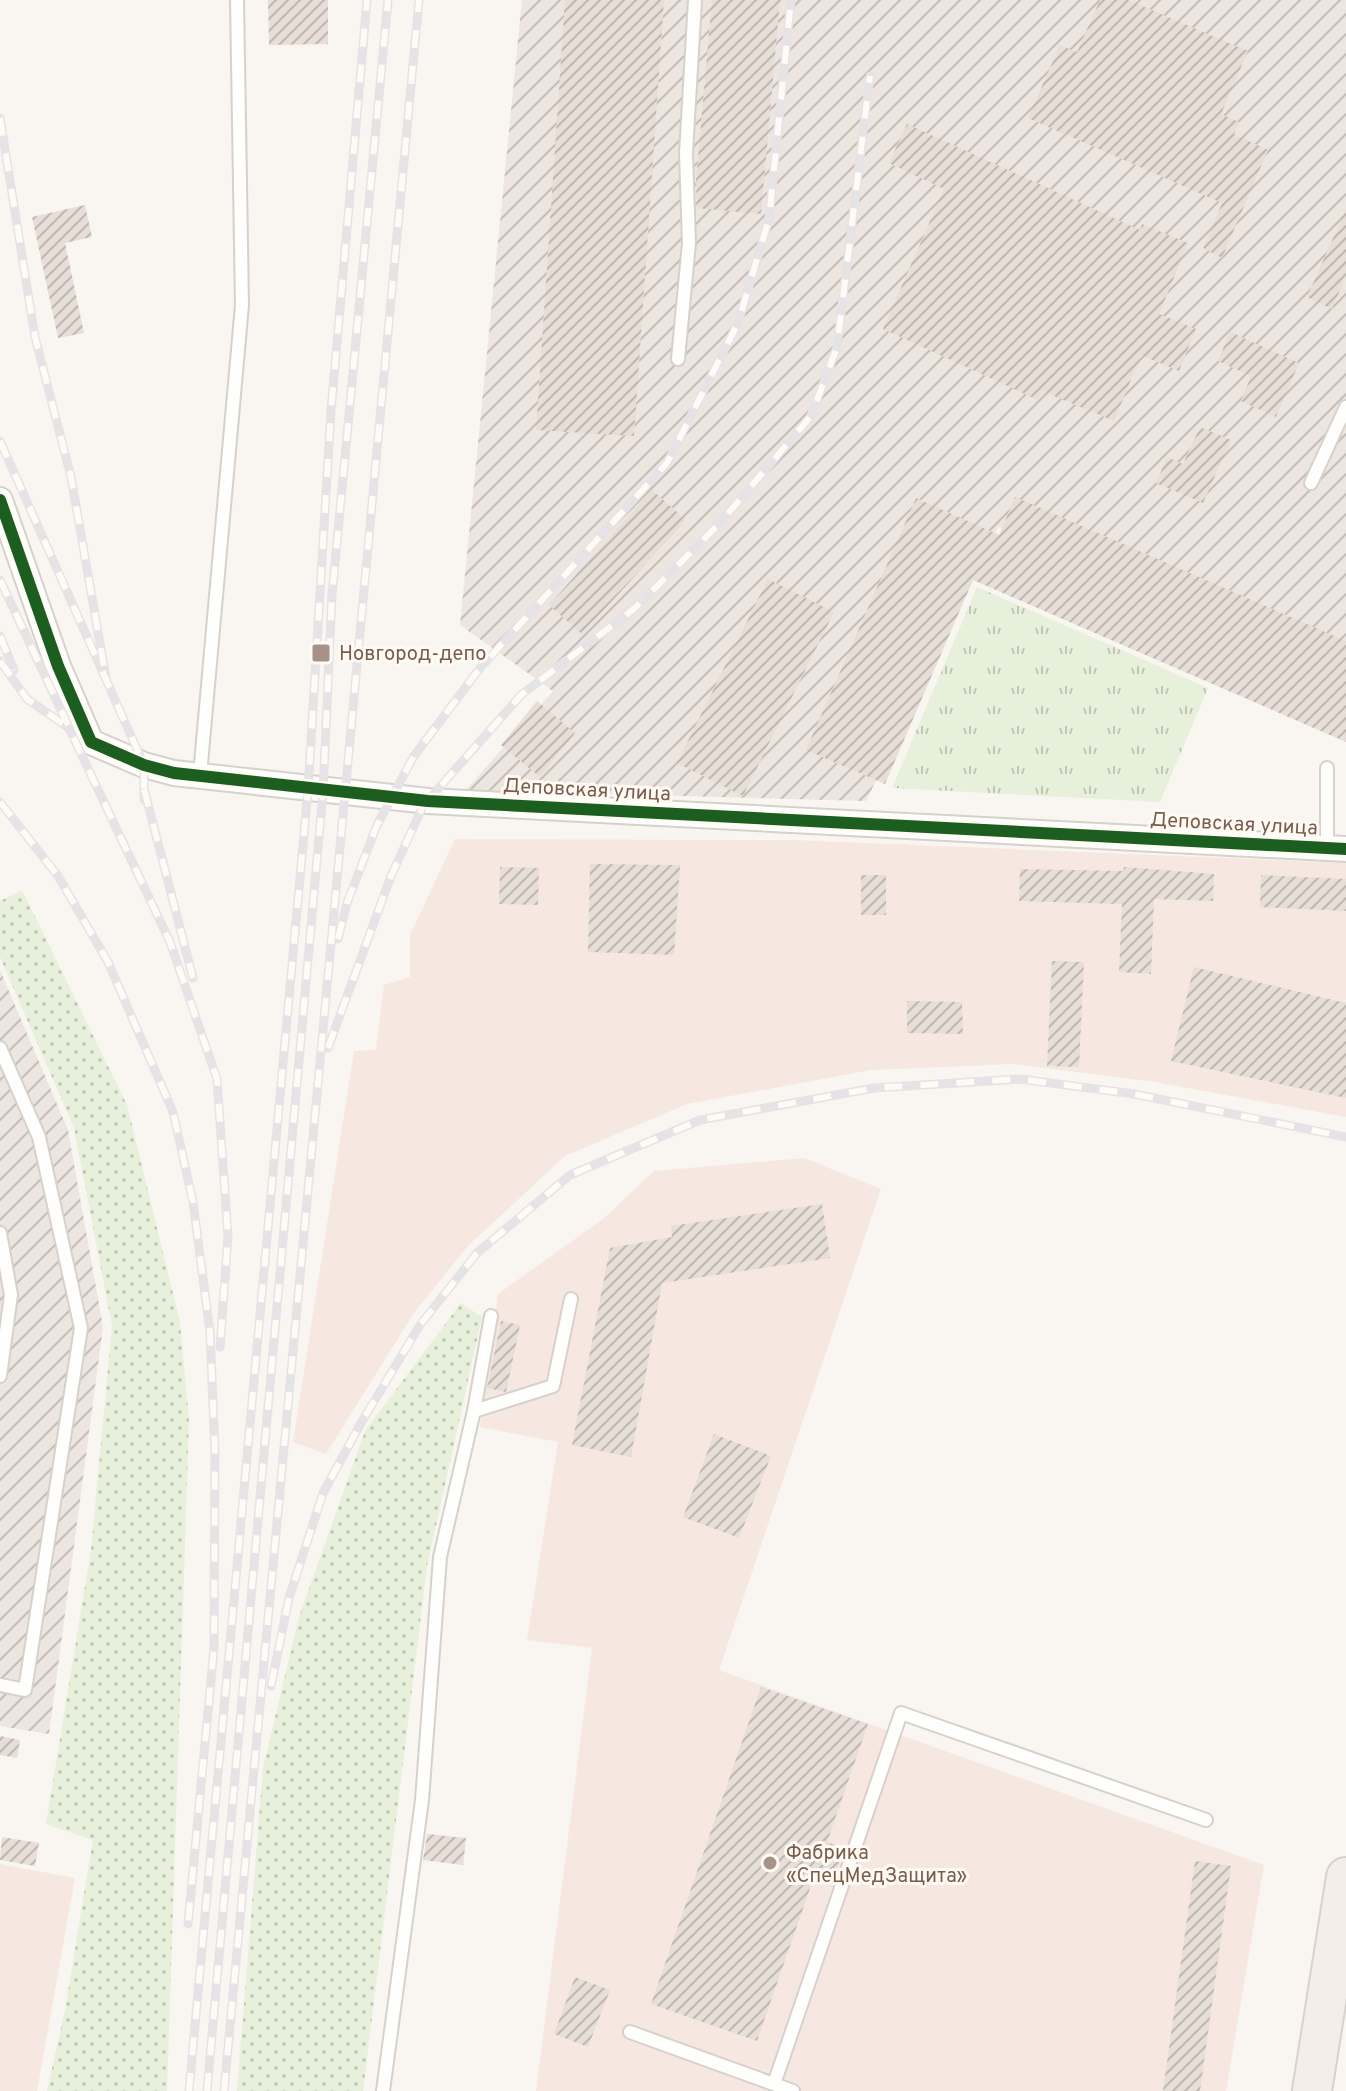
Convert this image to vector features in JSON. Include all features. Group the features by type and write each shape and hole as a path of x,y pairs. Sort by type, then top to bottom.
{"main road":[{"path":"1312,2091 1346,1877"}],"street":[{"name":"Деповская улица","path":"0,500 58,666 91,742 144,765 174,773 428,801 1336,848"}],"lane":[{"path":"200,775 242,305 237,0"},
{"path":"678,359 689,243 686,153 695,0"},
{"path":"1311,483 1346,407"},
{"path":"1327,768 1336,848"},
{"path":"0,1048 39,1137 81,1328 25,1690 0,1685"},
{"path":"0,1233 11,1295 0,1376"},
{"path":"474,1411 553,1386 571,1299"},
{"path":"383,2091 422,1800 440,1557 474,1411 491,1316"},
{"path":"774,2084 901,1713 1206,1820"},
{"path":"630,2032 793,2091"}],"shaded area":[{"path":"522,0 1346,0 1346,668 998,527 866,801 466,790 553,691 460,625"},
{"path":"455,839 795,840 1346,863 1346,1117 1155,1082 1012,1064 871,1070 687,1104 565,1156 468,1246 414,1313 326,1454 293,1442 354,1051 376,1050 384,985 410,977 410,935"},
{"path":"0,970 68,1130 103,1327 49,1734 0,1726"},
{"path":"804,1158 881,1189 719,1670 1264,1865 1226,2091 536,2091 592,1648 527,1640 558,1442 480,1427 498,1294 603,1219 654,1171"},
{"path":"0,1864 75,1878 37,2091 0,2091"}],"green space":[{"path":"977,587 1208,688 1160,802 892,788"},
{"path":"22,890 127,1105 180,1322 189,1420 167,2091 47,2091 65,2010 93,1840 46,1824 91,1550 112,1326 74,1128 0,957 0,901"},
{"path":"461,1303 482,1317 427,1566 363,2091 237,2091 263,1768 299,1617 365,1431"}],"building":[{"path":"268,0 328,0 328,44 269,45"},
{"path":"565,0 664,0 634,436 536,430"},
{"path":"712,0 780,0 761,214 697,208 696,180"},
{"path":"1100,0 1128,0 1248,51 1221,114 1239,122 1234,134 1268,150 1222,258 1203,248 1222,203 1028,118 1060,45 1077,52"},
{"path":"907,124 1140,230 1142,224 1188,243 1159,314 1196,329 1179,371 1141,355 1114,421 1042,391 1038,400 883,329 944,189 889,163"},
{"path":"85,205 92,237 65,243 84,333 58,338 32,217"},
{"path":"1346,209 1346,276 1332,309 1307,297"},
{"path":"1230,332 1299,363 1276,417 1241,401 1251,376 1218,361"},
{"path":"1200,427 1231,440 1203,503 1156,483 1167,457 1183,464"},
{"path":"652,490 686,520 582,634 549,605"},
{"path":"1015,497 1346,641 1346,742 973,580 885,784 806,750 916,498 999,535"},
{"path":"768,579 834,612 743,796 677,763"},
{"path":"537,701 575,733 540,777 501,745"},
{"path":"590,864 680,865 674,955 588,952"},
{"path":"500,867 539,868 538,905 499,904"},
{"path":"1124,867 1214,874 1213,901 1154,899 1151,974 1119,972 1122,904 1019,901 1020,869 1123,871"},
{"path":"861,875 886,875 886,915 861,915"},
{"path":"1261,875 1346,879 1346,911 1260,907"},
{"path":"1052,961 1084,962 1079,1067 1047,1066"},
{"path":"1194,967 1346,1003 1346,1098 1171,1061"},
{"path":"907,1001 962,1002 963,1034 907,1033"},
{"path":"822,1204 830,1258 662,1283 631,1457 572,1445 610,1248 672,1237 671,1226"},
{"path":"501,1321 520,1325 506,1392 487,1388"},
{"path":"714,1434 771,1456 739,1538 683,1517"},
{"name":"Фабрика «СпецМедЗащита»","path":"761,1687 868,1724 827,1842 844,1848 832,1884 814,1877 757,2041 651,2004"},
{"path":"0,1736 20,1740 17,1758 0,1755"},
{"path":"427,1834 466,1838 463,1865 423,1860"},
{"path":"2,1837 39,1843 35,1866 0,1860"},
{"path":"1195,1861 1231,1866 1200,2091 1163,2091"},
{"path":"575,1977 610,1990 588,2047 554,2034"}],"railway":[{"path":"189,2091 308,790 331,411 367,0"},
{"path":"207,2091 323,792 332,595 388,0"},
{"path":"224,2091 419,0"},
{"path":"338,939 347,903 377,825 414,756 480,668 667,463 738,323 769,219 791,0"},
{"path":"328,1048 391,876 423,806 521,695 635,608 719,524 811,416 837,347 870,76"},
{"path":"0,118 35,337 71,477 106,678"},
{"path":"0,441 144,765 144,800"},
{"path":"0,580 68,725"},
{"path":"0,636 14,670"},
{"path":"0,661 27,699 69,728 170,942 217,1079 228,1236 220,1347"},
{"path":"144,789 193,978"},
{"path":"0,802 58,876 108,962 173,1112 193,1202 210,1332 215,1452 214,1648 188,1924"},
{"path":"271,1686 289,1598 323,1493 361,1423 420,1325 477,1253 570,1175 700,1120 874,1088 1020,1079 1134,1094 1346,1137"}],"cycle path":[{"path":"0,500 58,666 91,742 144,765 174,773 428,801 1346,849"}],"place":[{"name":"Новгород-депо","path":"321,653"},
{"name":"Фабрика «СпецМедЗащита»","path":"770,1863"}]}
